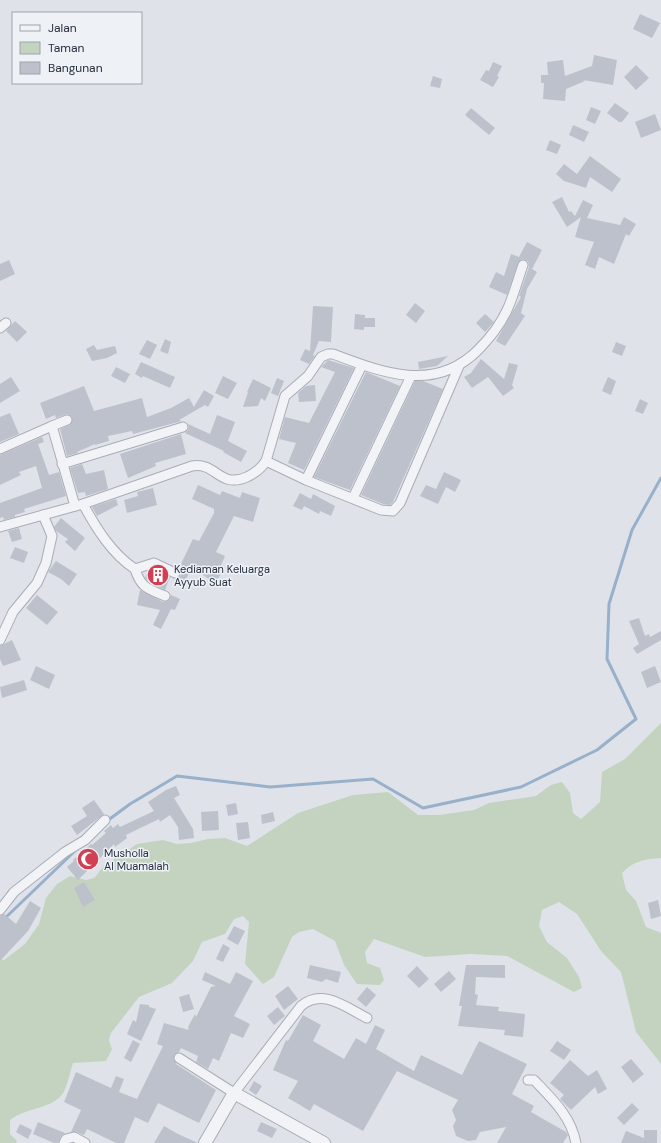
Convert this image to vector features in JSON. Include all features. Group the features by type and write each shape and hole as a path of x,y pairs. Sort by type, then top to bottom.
{"street":[{"path":"0,527 79,505 198,465 210,468 228,480 238,481 260,469 266,461 285,396 308,376 321,356 333,354 362,365 410,376 445,372 459,366 485,344 503,318 523,265"},
{"path":"306,480 362,365"},
{"path":"266,461 306,480 386,511 396,509 400,503 459,366"},
{"path":"353,498 410,376"},
{"path":"0,449 67,420"},
{"path":"52,426 62,464 79,505 118,555 135,569 139,581 145,588 165,596"},
{"path":"62,464 183,427"},
{"path":"0,640 13,612 37,583 46,563 52,536 43,515"},
{"path":"135,569 154,563 175,573"},
{"path":"0,910 14,892 61,855 90,836 105,820"},
{"path":"205,1143 234,1092 300,1006 316,998 330,999 366,1018"},
{"path":"179,1058 234,1092 324,1143"},
{"path":"528,1080 534,1080 559,1106 568,1120 576,1143"},
{"path":"65,1141 74,1137 85,1143"}],"green space":[{"path":"661,723 661,858 640,861 630,866 622,873 626,890 636,901 646,927 661,933 661,1064 636,1032 621,972 601,951 577,914 559,902 542,910 539,926 547,942 567,958 579,977 582,988 574,992 507,956 471,954 425,957 374,939 365,952 367,963 380,968 384,980 380,985 357,984 344,965 335,941 313,929 299,932 292,937 274,977 263,984 245,964 249,922 243,916 234,919 225,934 202,942 193,961 172,983 139,997 111,1033 109,1040 112,1049 106,1061 73,1063 67,1085 61,1096 43,1107 22,1113 10,1120 10,1134 17,1141 16,1143 0,1143 0,959 4,960 25,944 39,924 46,898 57,884 70,876 86,880 94,878 104,866 137,844 163,840 177,844 225,838 247,846 298,813 353,795 388,792 418,815 439,815 474,810 489,803 536,796 551,785 562,782 570,793 573,813 581,819 600,802 602,772 625,759"}],"building":[{"path":"640,14 660,23 652,38 633,29"},
{"path":"594,55 617,60 613,85 583,80 585,81 566,89 565,101 543,99 544,83 541,83 541,75 548,75 547,62 563,60 565,76 592,66"},
{"path":"493,62 502,66 497,76 499,77 493,87 480,80 486,70 489,71"},
{"path":"636,65 649,78 636,90 624,77"},
{"path":"433,76 442,79 440,88 430,86"},
{"path":"615,103 629,113 622,122 619,122 607,113"},
{"path":"591,107 601,111 595,124 586,120"},
{"path":"471,108 495,128 489,135 465,115"},
{"path":"655,114 661,130 641,138 635,122"},
{"path":"573,125 589,132 584,142 569,135"},
{"path":"550,140 561,145 557,154 546,150"},
{"path":"590,156 621,179 612,192 590,177 586,188 564,181 556,174 564,164 577,174"},
{"path":"562,197 569,212 571,211 575,216 583,200 593,205 587,218 620,225 624,217 636,224 629,236 626,234 614,264 599,257 595,269 585,265 594,242 575,237 581,217 567,227 552,202"},
{"path":"527,242 542,250 532,269 537,272 527,289 521,313 525,316 505,346 496,341 521,297 519,296 529,267 528,261 522,259 518,263 507,295 489,287 496,272 504,276 511,254 519,257"},
{"path":"9,260 15,274 0,281 0,264"},
{"path":"415,303 425,311 416,323 406,315"},
{"path":"313,306 333,307 331,342 319,341 313,355 315,356 309,364 300,360 305,349 310,351"},
{"path":"355,314 365,315 365,318 375,318 375,327 364,327 364,330 354,329"},
{"path":"485,314 494,322 485,332 476,323"},
{"path":"15,321 27,332 17,342 6,331"},
{"path":"165,339 171,342 168,354 160,351"},
{"path":"147,340 157,345 150,359 139,354"},
{"path":"616,342 626,346 622,356 612,352"},
{"path":"94,345 97,350 115,346 117,353 107,358 92,361 86,349"},
{"path":"448,356 437,366 419,369 418,362"},
{"path":"481,359 504,379 509,363 518,365 512,385 514,388 503,396 488,377 472,388 464,377 471,373"},
{"path":"328,360 354,368 304,470 288,463 296,443 279,439 285,417 309,423 335,372 321,367"},
{"path":"141,362 175,377 170,388 135,374"},
{"path":"116,367 130,374 125,383 111,376"},
{"path":"366,372 400,386 350,490 314,477"},
{"path":"223,376 237,383 228,399 215,393"},
{"path":"11,377 20,391 0,403 0,384"},
{"path":"608,377 616,381 611,395 602,391"},
{"path":"277,378 284,381 278,396 271,393"},
{"path":"253,379 271,388 265,401 261,398 258,406 243,407 247,392"},
{"path":"415,381 423,381 443,389 393,502 390,505 383,504 361,495"},
{"path":"315,385 316,401 299,402 298,393 306,386"},
{"path":"84,386 94,411 142,398 147,417 171,408 189,398 194,407 204,390 214,396 208,407 205,405 179,420 182,421 133,434 132,431 108,436 109,441 95,444 77,452 78,453 67,456 60,429 71,424 72,417 67,414 56,418 55,415 46,419 40,403"},
{"path":"640,399 648,403 643,414 635,411"},
{"path":"10,413 19,434 0,442 0,417"},
{"path":"217,415 235,422 228,441 247,451 241,462 223,452 224,451 185,433 189,429 188,424 210,434"},
{"path":"181,434 186,454 155,463 156,466 128,478 120,454"},
{"path":"42,437 44,442 38,444 49,475 59,472 66,496 24,509 25,512 4,520 3,517 0,518 0,503 42,488 36,466 19,472 21,475 0,485 0,455"},
{"path":"82,464 86,474 104,470 108,489 86,496 85,492 78,493 70,468"},
{"path":"444,472 461,480 455,492 446,487 438,504 420,496 426,485 436,489"},
{"path":"198,485 220,495 222,491 240,498 242,492 260,498 253,522 234,516 216,552 225,556 219,570 222,572 215,583 197,571 196,573 190,570 185,583 176,579 181,575 179,568 193,539 199,541 214,513 214,509 192,499"},
{"path":"153,488 157,505 127,513 124,500 138,496 137,492"},
{"path":"300,493 311,499 313,494 335,506 331,516 320,511 319,514 304,506 302,510 293,506"},
{"path":"116,499 118,505 97,516 92,507"},
{"path":"61,518 85,538 75,551 65,542 68,539 56,531 54,527"},
{"path":"19,528 22,539 12,542 8,531"},
{"path":"15,547 28,552 24,563 10,558"},
{"path":"56,561 77,574 69,586 61,579 48,572"},
{"name":"Kediaman Keluarga Ayyub Suat","path":"154,569 170,577 165,590 145,578 148,571"},
{"path":"140,590 163,602 169,600 171,595 180,599 175,610 171,609 161,629 153,625 160,610 137,605"},
{"path":"37,595 58,612 47,625 26,608"},
{"path":"639,618 645,636 649,634 650,637 661,631 661,640 637,654 633,648 639,644 629,621"},
{"path":"12,640 21,660 3,666 0,659 0,646"},
{"path":"36,666 55,675 49,689 30,680"},
{"path":"655,666 661,682 647,688 641,672"},
{"path":"24,680 27,690 2,698 0,687"},
{"path":"176,786 180,795 174,798 193,829 194,838 179,840 178,827 170,815 160,822 159,819 126,835 127,838 115,847 114,844 78,880 67,867 91,844 92,845 106,833 104,831 111,825 113,828 118,824 120,827 154,811 148,802 166,790"},
{"path":"94,800 104,814 77,835 71,826 87,816 82,808"},
{"path":"236,803 238,814 228,816 226,805"},
{"path":"218,811 219,830 202,831 201,812"},
{"path":"273,812 275,821 262,824 261,815"},
{"path":"248,822 250,838 238,840 236,823"},
{"path":"84,882 95,900 83,907 74,888"},
{"path":"658,900 661,916 651,919 648,903"},
{"path":"30,901 41,908 28,931 0,961 0,916 4,914 16,924"},
{"path":"234,926 245,931 238,945 227,939"},
{"path":"223,944 230,948 223,962 216,959"},
{"path":"310,965 341,972 338,983 326,979 322,982 307,978"},
{"path":"466,965 505,965 505,978 476,977 475,994 478,995 476,1005 499,1007 498,1011 525,1014 523,1037 504,1035 505,1030 458,1026 462,1006 459,1006"},
{"path":"417,966 429,979 419,988 407,976"},
{"path":"449,971 456,979 441,992 434,984"},
{"path":"205,972 230,984 236,972 253,981 234,1016 250,1024 243,1038 231,1033 219,1061 213,1058 208,1069 196,1062 198,1056 181,1048 179,1052 174,1055 176,1064 216,1090 199,1123 158,1103 148,1123 135,1117 124,1143 116,1143 87,1129 84,1135 71,1132 81,1110 64,1102 76,1072 111,1088 116,1076 124,1079 119,1092 137,1099 163,1046 157,1044 164,1023 189,1030 188,1027 195,1014 196,1017 211,987 216,986 202,980"},
{"path":"288,986 298,999 284,1010 275,996"},
{"path":"367,987 376,995 366,1007 357,999"},
{"path":"189,994 194,1009 183,1012 179,997"},
{"path":"140,1004 149,1005 149,1007 156,1009 141,1041 127,1034 133,1020 136,1022"},
{"path":"278,1007 285,1016 274,1025 267,1016"},
{"path":"303,1015 321,1025 313,1041 344,1059 356,1038 366,1044 375,1025 385,1030 376,1049 414,1071 421,1055 462,1075 479,1041 527,1064 512,1094 534,1106 531,1112 566,1132 568,1135 563,1143 497,1143 506,1127 480,1132 476,1140 468,1141 456,1136 453,1126 456,1120 452,1110 458,1100 397,1071 363,1131 314,1104 310,1111 288,1098 298,1081 273,1070 286,1040 288,1041"},
{"path":"133,1040 140,1044 131,1062 124,1058"},
{"path":"557,1041 571,1050 564,1060 550,1051"},
{"path":"631,1059 644,1074 633,1083 621,1067"},
{"path":"570,1060 588,1076 597,1070 607,1089 598,1094 595,1087 571,1110 560,1099 564,1095 550,1083"},
{"path":"254,1081 262,1086 256,1095 249,1090"},
{"path":"632,1103 639,1110 624,1125 617,1118"},
{"path":"38,1122 65,1133 61,1136 58,1143 54,1143 33,1134"},
{"path":"261,1122 277,1129 272,1138 257,1131"},
{"path":"20,1124 32,1130 28,1139 16,1132"},
{"path":"164,1126 178,1134 198,1143 154,1143"},
{"path":"644,1130 657,1130 657,1143 621,1143 626,1131 644,1138"}],"waterway":[{"path":"107,821 130,804 177,776 270,787 373,779 423,808 521,787 597,750 636,719 607,659 609,604 632,530 661,478"},
{"path":"0,923 78,848"}],"place":[{"name":"Kediaman Keluarga Ayyub Suat","path":"158,575"},
{"name":"Musholla Al Muamalah","path":"88,859"}]}
